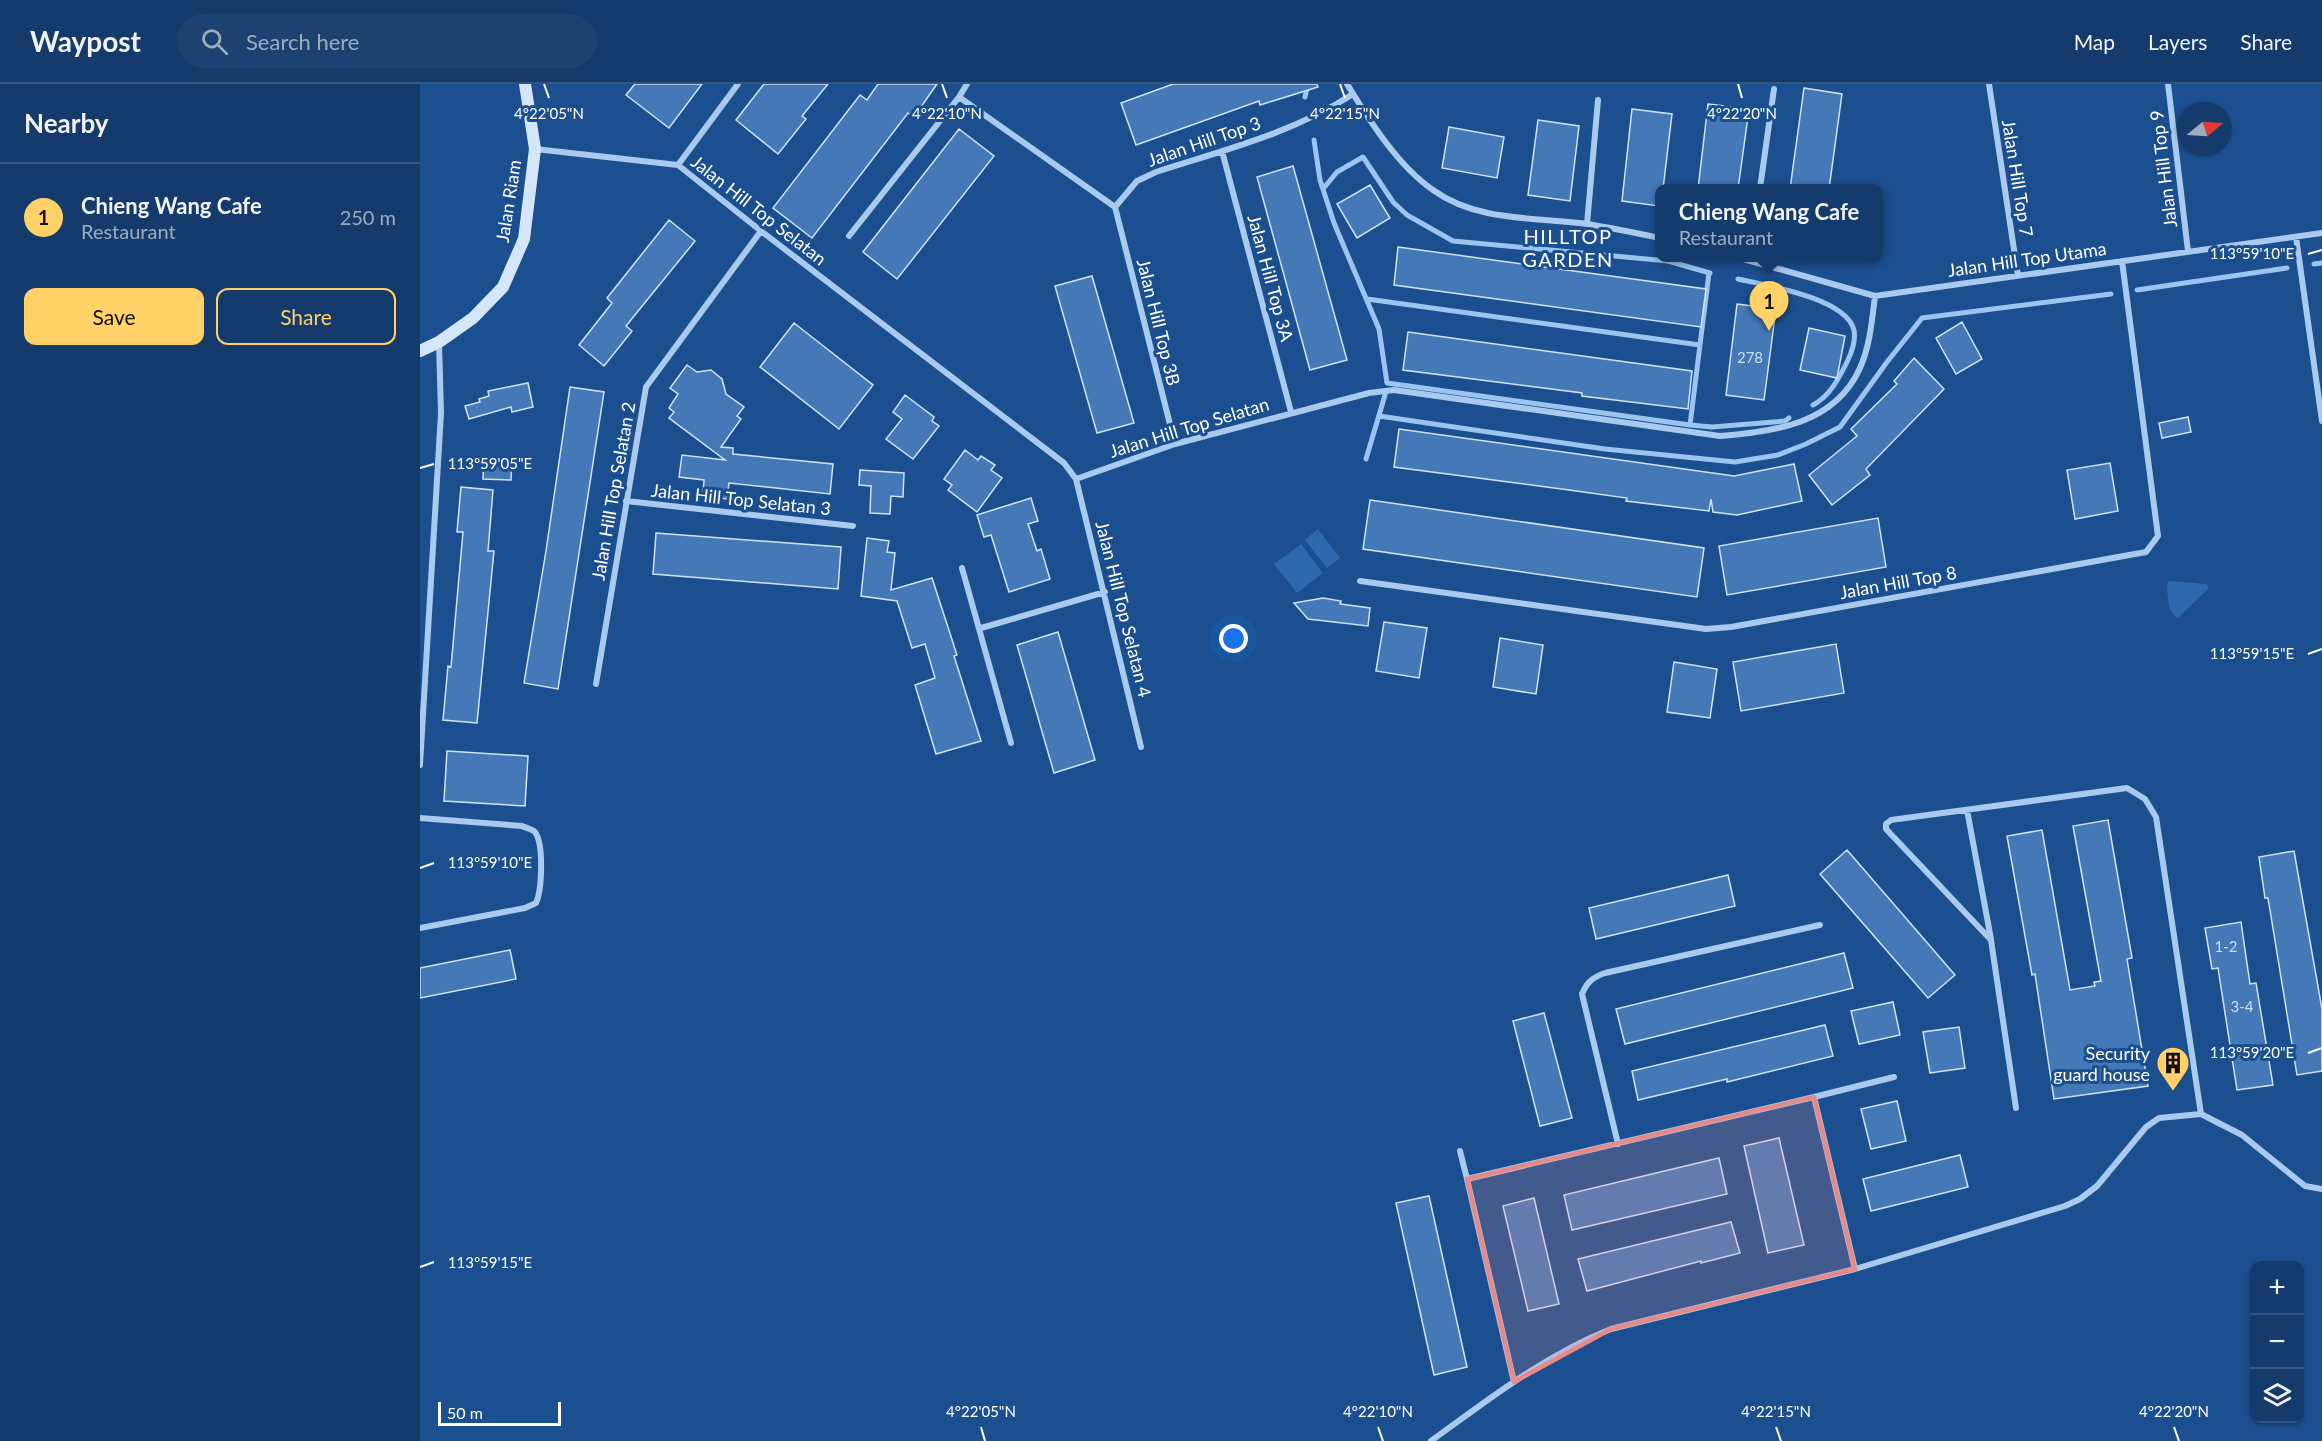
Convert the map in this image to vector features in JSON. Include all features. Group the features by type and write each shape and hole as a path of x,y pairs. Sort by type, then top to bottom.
{"main road":[{"name":"Jalan Riam","path":"420,351 439,342 473,318 503,287 524,240 535,149 525,84"}],"street":[{"path":"678,165 738,84"},
{"path":"849,236 967,84"},
{"path":"1347,84 1402,163 1432,190 1458,204 1489,213 1587,224 1655,237"},
{"name":"Jalan Hill Top 7","path":"1989,84 2018,276"},
{"name":"Jalan Hill Top 9","path":"2168,84 2188,251"},
{"path":"1761,184 1774,89"},
{"name":"Jalan Hill Top 3","path":"1115,207 1137,182 1146,177 1289,129 1324,113 1353,94"},
{"path":"959,97 1115,207"},
{"path":"1587,224 1598,100"},
{"name":"Jalan Hill Top Selatan","path":"535,149 678,165 1064,463 1076,479 1175,444 1291,412 1369,393 1394,390 1720,436 1762,433 1806,420 1828,409 1842,396 1860,368 1870,332 1875,296"},
{"name":"Jalan Hill Top 3A","path":"1222,151 1291,412"},
{"name":"Jalan Hill Top 3B","path":"1115,207 1175,444"},
{"name":"Jalan Hill Top Selatan 2","path":"596,684 646,387 761,231"},
{"name":"Jalan Hill Top Utama","path":"1761,262 1875,296 2322,233"},
{"path":"2296,237 2322,421"},
{"name":"Jalan Hill Top 8","path":"1360,580 1706,629 1731,627 2146,552 2158,536 2122,261"},
{"path":"420,765 441,412 439,342"},
{"name":"Jalan Hill Top Selatan 4","path":"1076,479 1141,747"},
{"name":"Jalan Hill Top Selatan 3","path":"626,501 853,526"},
{"path":"962,568 981,628 1011,743"},
{"path":"981,628 1105,591"},
{"path":"1991,940 1886,829 1886,824 1891,820 2127,788 2145,799 2156,817 2201,1114"},
{"path":"1967,810 1991,940 2016,1108"},
{"path":"420,818 522,826 534,831 540,841 540,893 536,903 525,908 420,928"},
{"path":"1618,1144 1582,994 1586,984 1594,977 1605,973 1820,925"},
{"path":"1467,1179 1894,1077"},
{"path":"1814,1097 1855,1269"},
{"path":"1431,1441 1514,1382 1583,1340 1611,1329 1855,1269 2065,1206 2080,1199 2097,1186 2145,1127 2159,1118 2201,1114 2242,1135 2305,1186 2322,1189"},
{"path":"1461,1151 1514,1382"}],"highlighted area":[{"path":"1814,1097 1855,1269 1611,1329 1514,1382 1467,1179"}],"shaded area":[{"path":"1318,529 1340,558 1327,568 1305,540"},
{"path":"1301,544 1323,573 1297,593 1274,564"},
{"path":"2169,581 2205,584 2208,589 2178,618 2172,612 2169,603 2167,584"}],"building":[{"path":"635,84 702,84 669,128 626,95"},
{"path":"764,84 828,84 802,116 806,119 778,154 736,120"},
{"path":"878,84 937,84 914,117 908,113 812,238 773,208 860,95 867,100"},
{"path":"1173,84 1317,84 1318,87 1260,105 1259,101 1136,145 1121,103"},
{"path":"1804,88 1842,94 1830,184 1791,184"},
{"path":"1708,104 1749,109 1739,184 1699,184"},
{"path":"1632,109 1672,114 1664,184 1655,184 1655,205 1622,201"},
{"path":"1538,120 1579,126 1570,201 1528,195"},
{"path":"1449,127 1504,137 1497,178 1442,168"},
{"path":"959,129 994,156 897,279 863,252"},
{"path":"1293,166 1347,360 1310,370 1257,177"},
{"path":"1370,185 1390,218 1357,238 1337,204"},
{"path":"669,220 695,241 626,326 632,331 604,366 579,345 612,303 607,298"},
{"path":"1398,247 1706,289 1701,327 1394,285"},
{"path":"1092,276 1134,423 1097,433 1055,286"},
{"path":"1737,304 1776,309 1764,400 1726,395"},
{"path":"1962,322 1982,359 1956,374 1936,338"},
{"path":"794,323 873,385 839,429 760,367"},
{"path":"1809,328 1845,336 1837,378 1800,370"},
{"path":"1408,332 1692,371 1688,409 1403,370"},
{"path":"1914,358 1944,389 1866,469 1870,475 1832,505 1809,475 1857,436 1851,429 1897,384 1894,381"},
{"path":"687,365 697,372 711,370 722,379 726,394 744,407 737,416 741,419 721,447 733,448 733,454 833,464 830,494 729,483 727,499 703,496 704,480 679,477 682,455 725,460 669,418 674,412 669,408 678,394 670,388"},
{"path":"528,383 533,407 512,412 511,407 469,419 465,406 480,402 479,399 489,396 488,391"},
{"path":"570,387 604,392 558,689 524,683"},
{"path":"905,395 934,417 932,421 939,426 913,459 886,439 902,419 893,412"},
{"path":"2188,417 2191,432 2162,438 2159,423"},
{"path":"1399,429 1734,476 1794,464 1802,501 1737,515 1713,512 1711,499 1709,511 1394,467"},
{"path":"965,450 978,460 981,456 995,465 991,470 1002,478 977,512 948,490 952,485 944,479"},
{"path":"484,458 512,460 511,480 483,479"},
{"path":"2110,463 2118,511 2075,519 2067,470"},
{"path":"860,470 904,473 903,497 891,496 890,514 870,513 871,486 859,485"},
{"path":"461,487 493,490 488,551 494,551 477,723 443,720 448,666 451,667 463,532 457,532"},
{"path":"1031,498 1038,521 1028,524 1037,551 1041,549 1050,579 1009,592 991,535 984,537 977,515"},
{"path":"1370,500 1704,548 1697,597 1363,549"},
{"path":"1878,518 1886,567 1727,595 1719,546"},
{"path":"656,533 841,547 838,589 653,574"},
{"path":"867,538 889,541 887,552 895,553 891,590 932,578 981,741 936,754 915,685 935,678 925,644 912,648 897,601 861,596"},
{"path":"1323,598 1341,601 1340,604 1370,608 1368,626 1308,619 1294,603"},
{"path":"1384,622 1427,628 1419,678 1376,671"},
{"path":"1058,632 1095,760 1054,773 1017,645"},
{"path":"1500,638 1543,645 1536,694 1493,687"},
{"path":"1836,644 1844,693 1741,711 1733,662"},
{"path":"1674,662 1717,669 1710,718 1667,712"},
{"path":"447,751 528,756 525,806 444,801"},
{"path":"2108,820 2132,958 2127,959 2148,1086 2054,1099 2035,974 2032,975 2007,836 2042,830 2070,990 2095,986 2094,982 2101,981 2073,826"},
{"path":"1847,850 1955,975 1928,998 1820,874"},
{"path":"2294,851 2322,1009 2322,1071 2297,1075 2268,898 2265,898 2259,857"},
{"path":"1728,875 1735,906 1596,939 1589,908"},
{"path":"2241,922 2250,984 2256,983 2273,1085 2237,1090 2218,968 2212,969 2205,928"},
{"path":"510,950 516,979 420,998 420,968"},
{"path":"1844,953 1853,988 1625,1044 1616,1009"},
{"path":"1893,1002 1900,1035 1859,1044 1851,1011"},
{"path":"1544,1013 1572,1118 1540,1126 1513,1021"},
{"path":"1825,1025 1833,1056 1727,1082 1727,1079 1638,1100 1632,1071"},
{"path":"1959,1027 1965,1068 1930,1073 1923,1032"},
{"path":"1897,1101 1906,1141 1871,1149 1861,1109"},
{"path":"1779,1138 1804,1245 1768,1253 1744,1146"},
{"path":"1960,1155 1968,1187 1871,1211 1863,1179"},
{"path":"1719,1158 1727,1194 1572,1230 1564,1195"},
{"path":"1429,1196 1467,1367 1434,1375 1396,1203"},
{"path":"1534,1198 1559,1304 1528,1311 1503,1206"},
{"path":"1731,1222 1740,1253 1587,1291 1578,1259"}],"waterway":[{"path":"1305,97 1308,84"},
{"path":"1314,140 1320,180 1334,223 1379,329 1387,383 1690,425 1709,273"},
{"path":"1323,189 1337,172 1363,157 1393,202 1407,215 1453,241 1655,260"},
{"path":"1672,262 1710,273"},
{"path":"2314,264 2322,263"},
{"path":"2137,290 2287,268"},
{"path":"1738,279 1784,289 1821,301 1848,319 1854,330 1854,342 1850,354 1833,386 1813,405"},
{"path":"1379,416 1605,449 1735,462 1778,455 1840,427 1922,318 2111,294"},
{"path":"1367,299 1700,345"},
{"path":"1366,459 1385,395"},
{"path":"1690,425 1712,427 1785,421 1789,418"}],"place":[{"name":"Chieng Wang Cafe","path":"1769,331"},
{"name":"Security guard house","path":"2173,1092"}],"district":[{"name":"HILLTOP GARDEN","path":"1568,248"}]}
